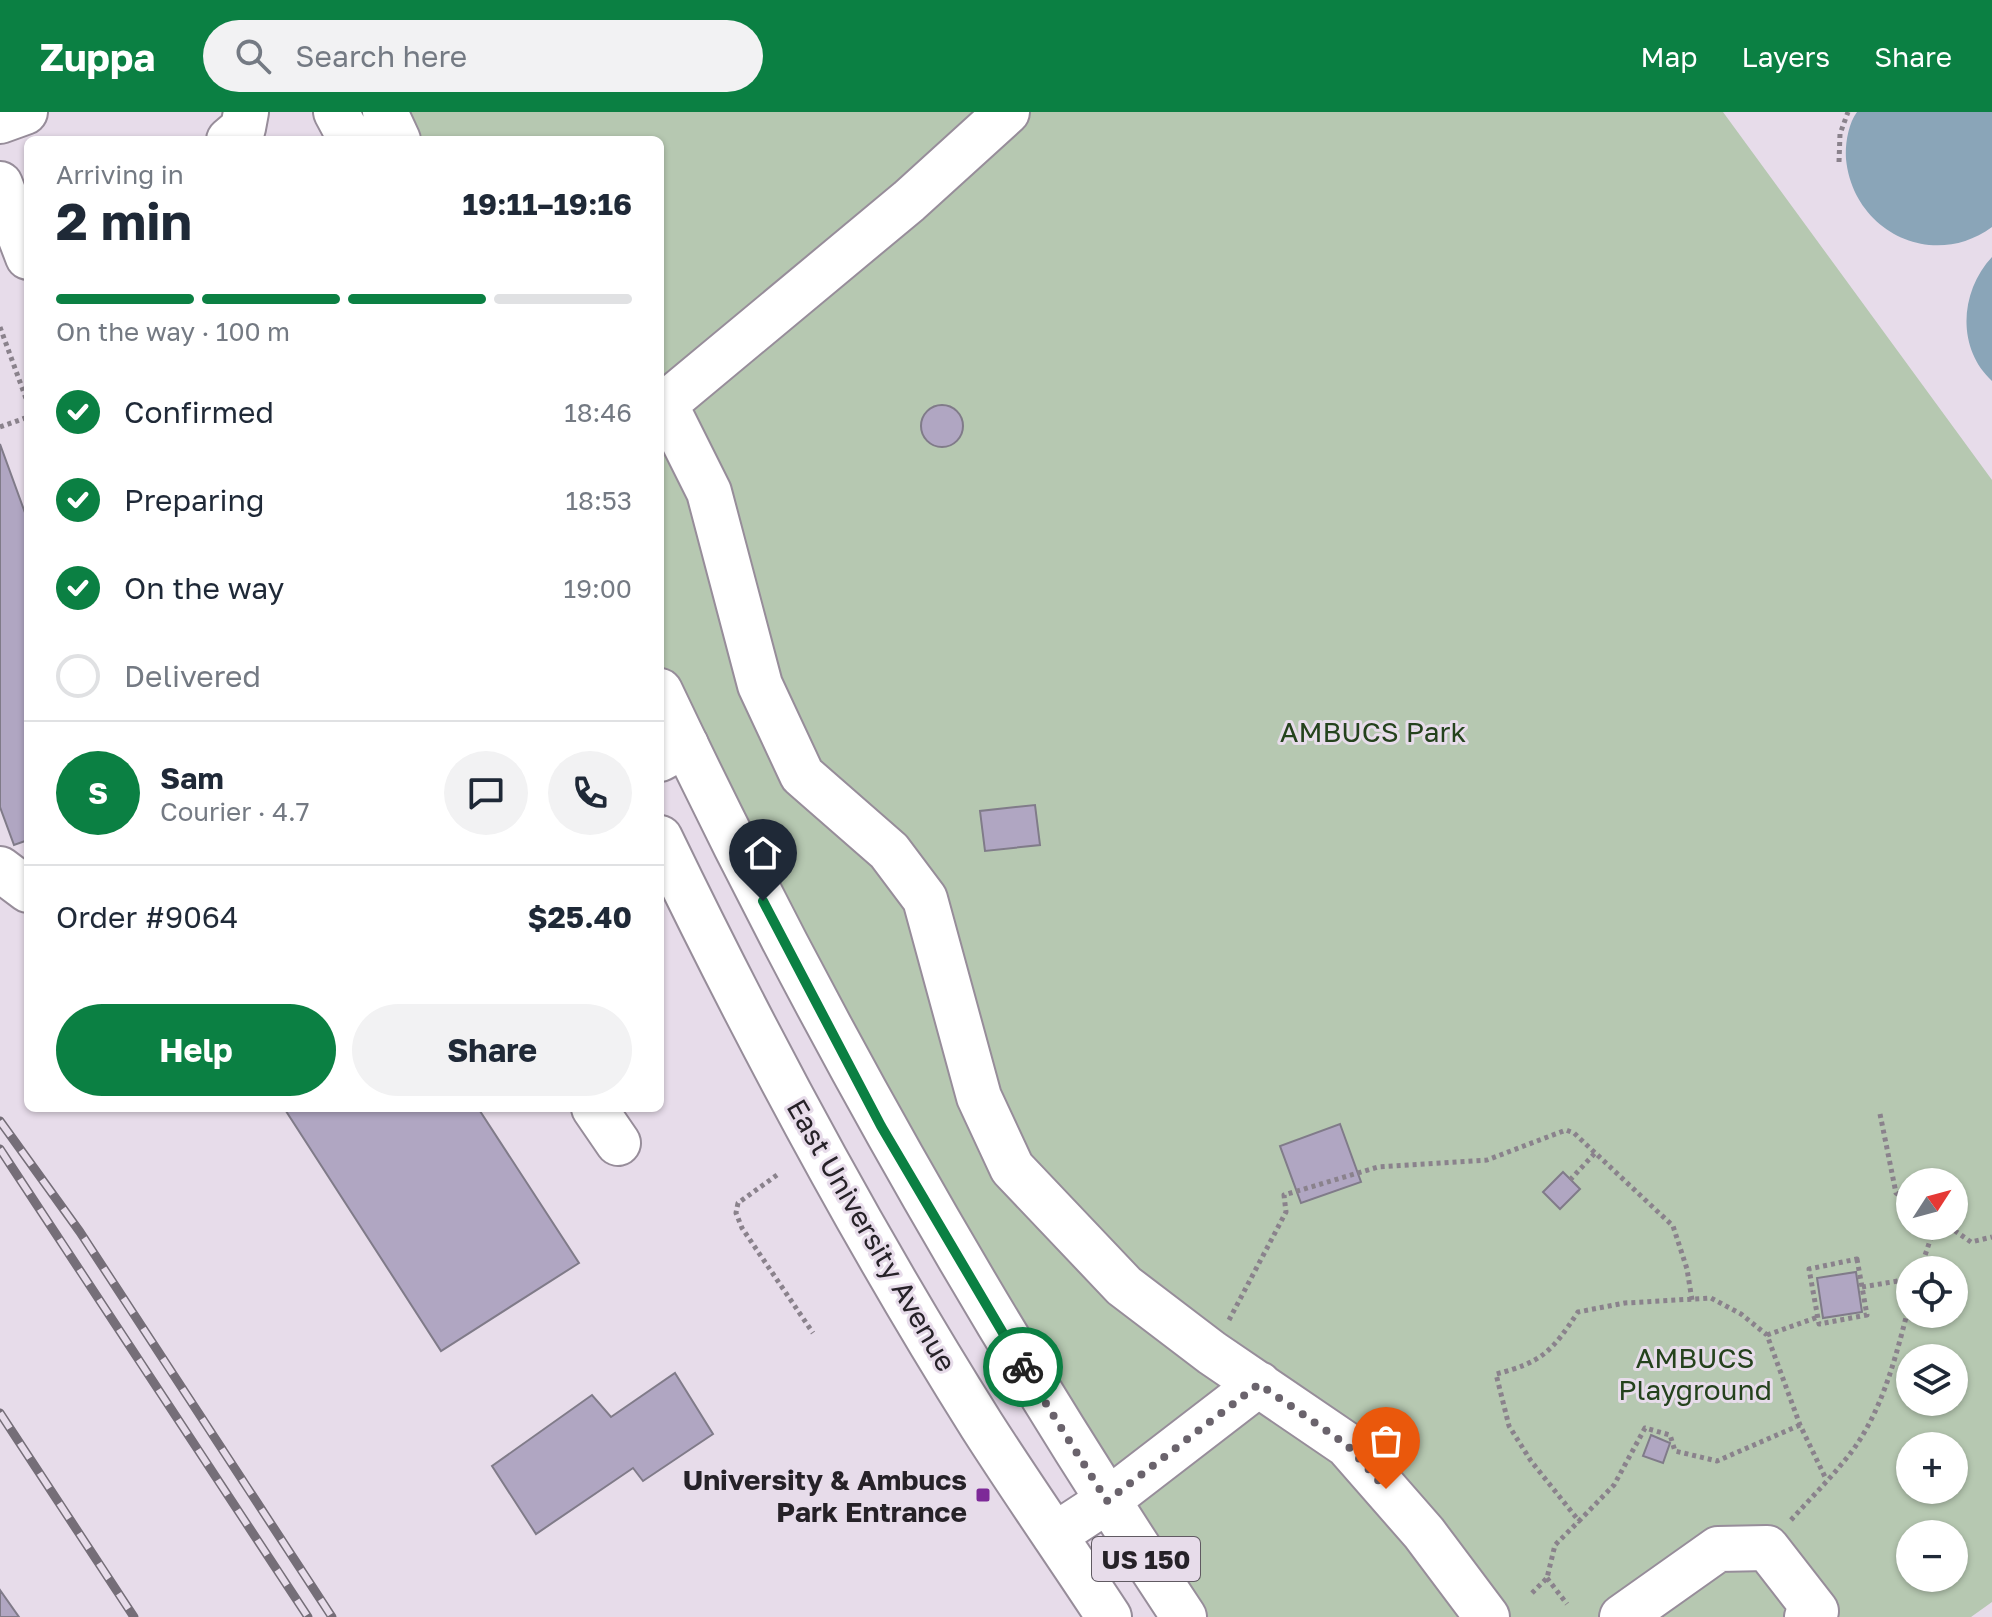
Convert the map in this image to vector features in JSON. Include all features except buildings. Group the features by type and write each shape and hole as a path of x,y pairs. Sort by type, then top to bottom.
{"main road":[{"path":"0,121 25,112"},
{"path":"234,136 243,128 246,112"},
{"path":"1007,112 909,201 665,404 709,492 760,685 802,775 889,851 925,899 979,1097 1012,1168 1124,1286 1212,1353 1347,1445 1424,1533 1487,1617"},
{"path":"346,133 392,120"},
{"name":"US 150","path":"664,710 673,752 789,953 881,1126 986,1306 1107,1501 1184,1617"},
{"name":"East University Avenue","path":"664,846 712,946 888,1270 983,1427 1109,1617"},
{"path":"0,869 24,887"},
{"path":"597,1112 618,1143"},
{"path":"1055,1535 1107,1501 1259,1384"},
{"path":"1622,1617 1718,1549 1767,1548 1816,1611 1807,1617"}],"path":[{"path":"1839,162 1840,134 1848,112"},
{"path":"0,327 24,393"},
{"path":"0,427 24,418"},
{"path":"1880,1114 1896,1193"},
{"path":"1212,1353 1286,1212 1284,1195 1378,1167 1487,1160 1566,1130 1574,1133 1673,1226 1687,1269 1692,1300"},
{"path":"1570,1180 1595,1153"},
{"path":"777,1175 738,1203 736,1213 742,1228 813,1333"},
{"path":"1968,1240 1971,1242 1992,1237"},
{"path":"1857,1259 1862,1287 1867,1315 1819,1324 1809,1269 1857,1259"},
{"path":"1862,1287 1896,1281"},
{"path":"1579,1521 1531,1461 1509,1426 1496,1374 1532,1365 1559,1340 1578,1312 1625,1303 1711,1298 1741,1314 1767,1335 1800,1425 1826,1479"},
{"path":"1767,1335 1818,1317"},
{"path":"1767,1548 1845,1460 1878,1404 1902,1328"},
{"path":"1532,1593 1547,1578 1555,1545 1614,1485 1645,1428 1670,1435 1675,1451 1717,1461 1800,1425"},
{"path":"1547,1578 1567,1604"}],"green space":[{"name":"AMBUCS Park","path":"397,112 1723,112 1992,480 1992,1602 1971,1617 1184,1617 664,698 664,136 398,136"}],"water":[{"path":"1857,112 1992,112 1992,227 1969,240 1945,245 1921,244 1879,224 1863,206 1852,184 1846,159 1851,122"},
{"path":"1992,257 1992,381 1980,368 1972,352 1966,319 1973,286"}],"railway":[{"path":"0,1121 80,1232 332,1617"},
{"path":"0,1149 308,1617"},
{"path":"0,1413 134,1617"}],"way so far":[{"path":"1023,1367 1107,1501 1259,1384 1347,1445 1386,1489"}],"place":[{"name":"University & Ambucs Park Entrance","path":"983,1495"}],"route":[{"path":"763,901 881,1126 1023,1367"}],"park label":[{"name":"AMBUCS Playground","path":"1695,1373"}]}
